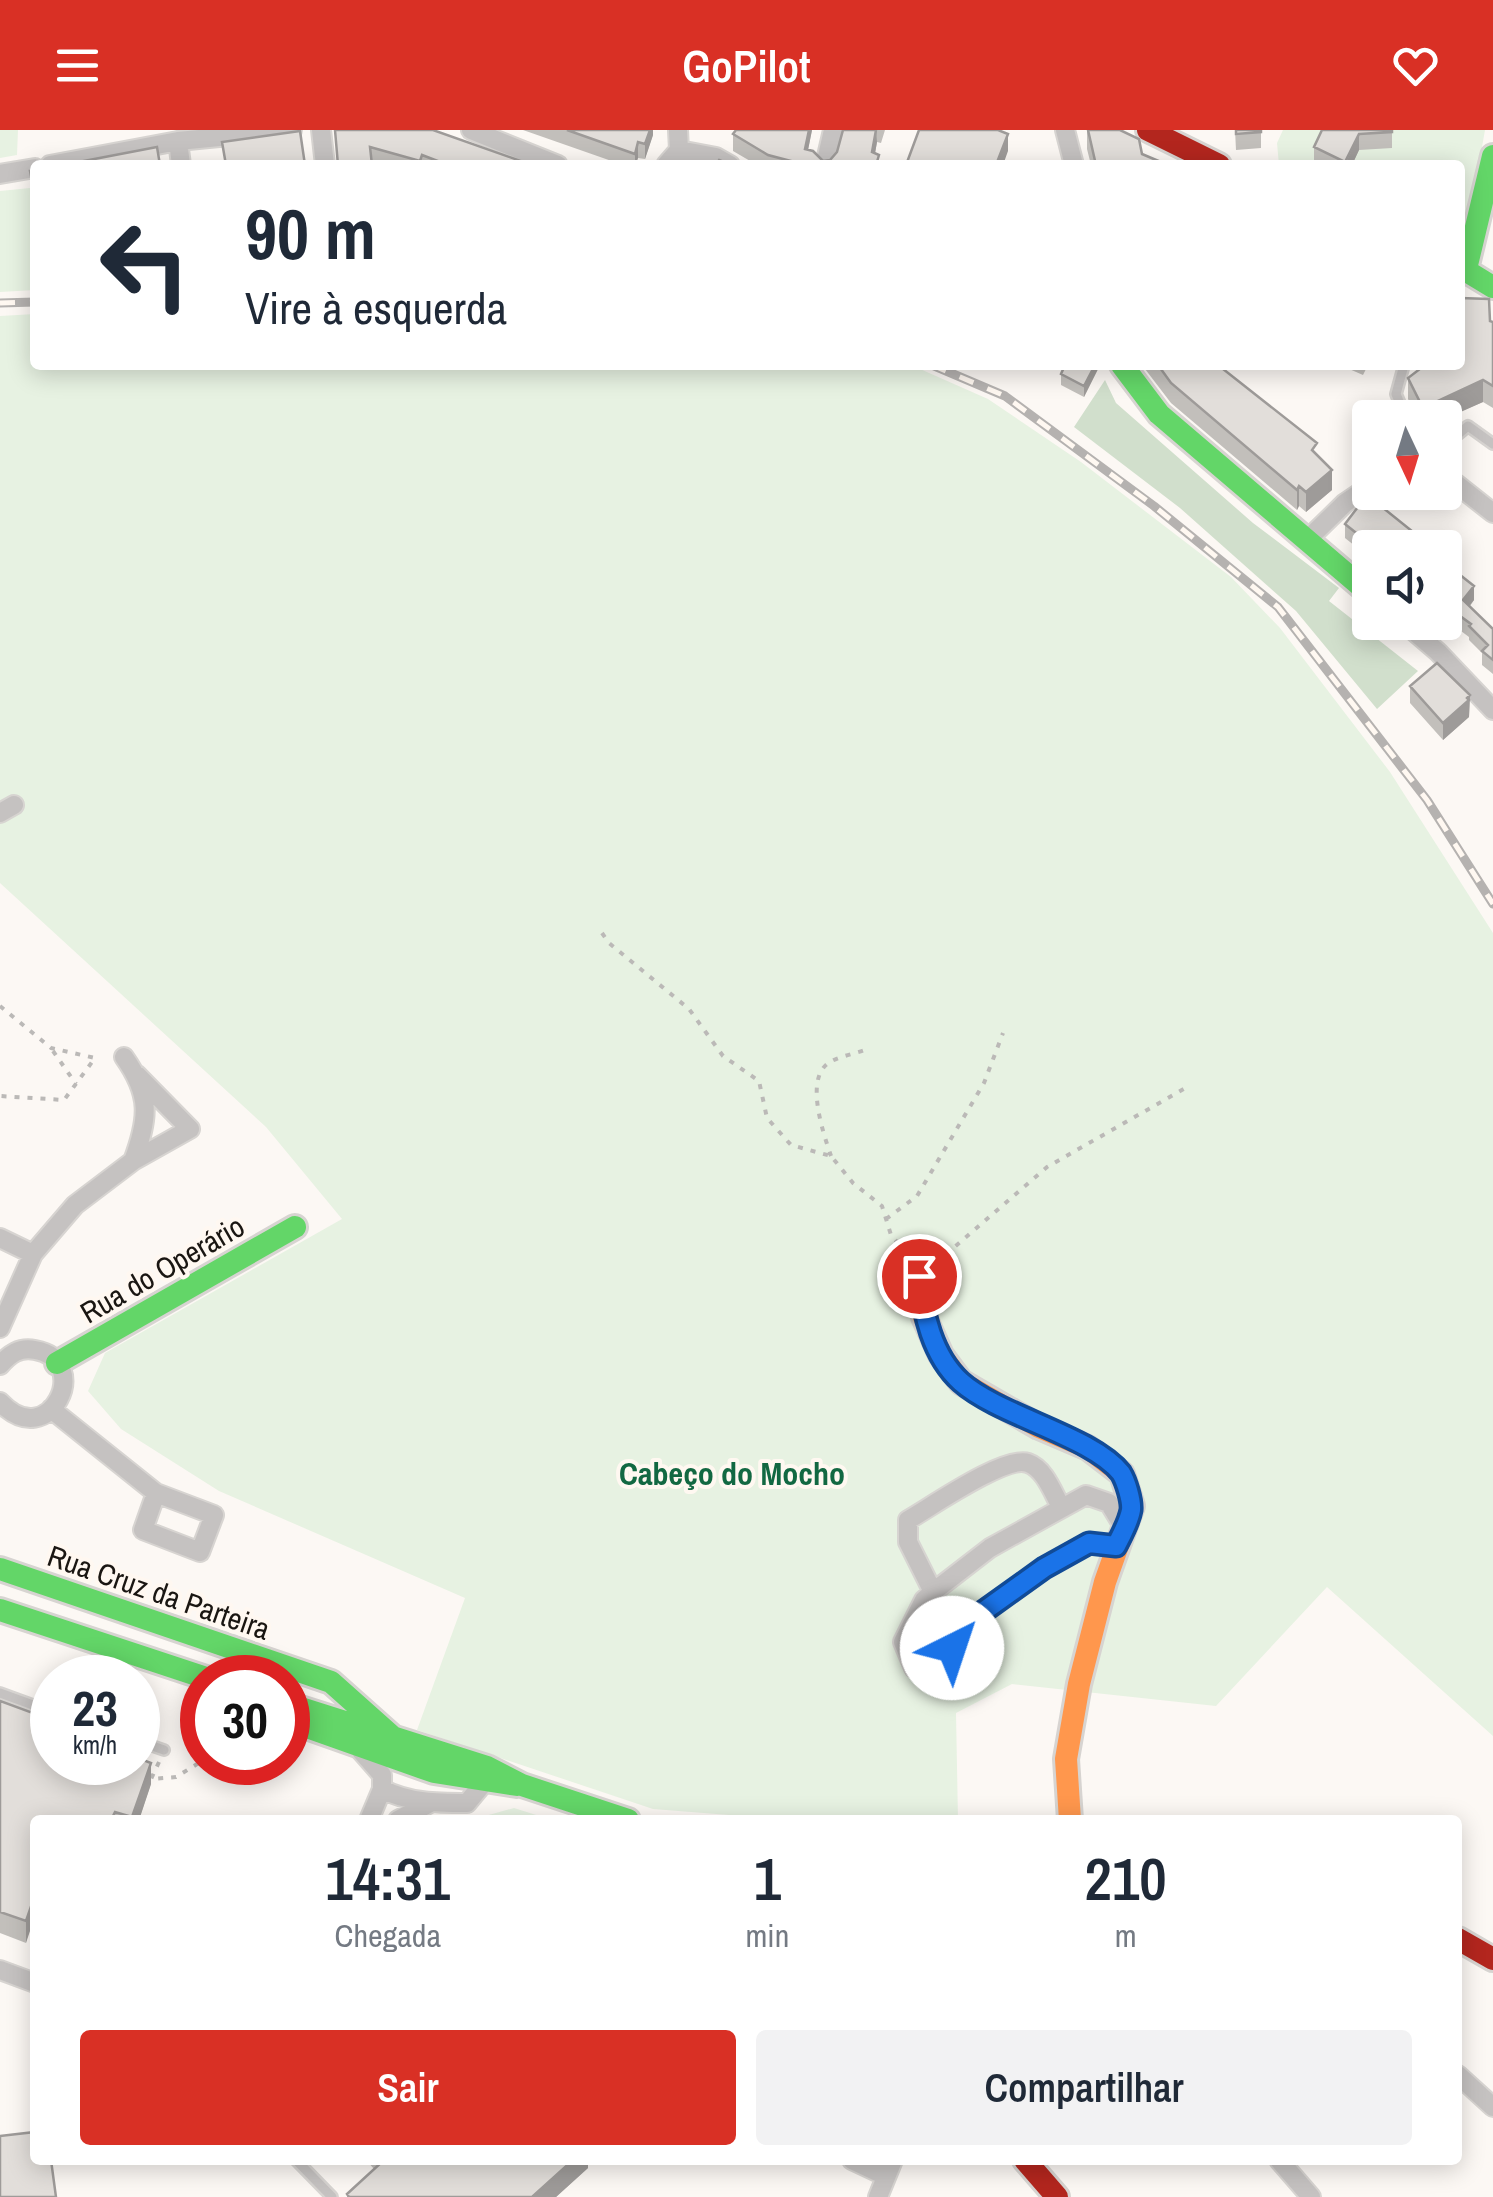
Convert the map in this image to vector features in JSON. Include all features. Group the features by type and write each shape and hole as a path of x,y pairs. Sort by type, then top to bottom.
{"street":[{"path":"78,160 178,142 292,130"},
{"path":"321,130 325,160"},
{"path":"470,130 545,160"},
{"path":"671,160 680,150 678,130"},
{"path":"826,160 832,130"},
{"path":"1065,130 1073,160"},
{"path":"1162,134 1210,160"},
{"path":"178,142 180,160"},
{"path":"680,150 721,160"},
{"path":"1465,261 1493,156"},
{"path":"0,174 30,169"},
{"path":"1465,269 1493,287"},
{"path":"1126,370 1159,414 1352,579"},
{"path":"1462,488 1493,512"},
{"path":"1306,540 1352,499"},
{"path":"1424,640 1493,710"},
{"path":"0,1328 33,1254 75,1205 133,1161 190,1129 124,1057"},
{"path":"133,1161 144,1134 146,1103 137,1075"},
{"name":"Rua do Operário","path":"58,1364 296,1227"},
{"path":"0,1238 33,1254"},
{"path":"919,1276 924,1317 941,1355 961,1382 1088,1448 1122,1474 1132,1506 1079,1684 1066,1759 1070,1815"},
{"path":"0,1365 8,1356 26,1349 41,1351 58,1364 64,1382 61,1397 52,1409 32,1418 12,1413 0,1403"},
{"path":"52,1409 156,1493"},
{"path":"934,1592 908,1542 908,1520 1010,1462 1030,1463 1046,1478 1061,1507"},
{"path":"1086,1495 1109,1503 1120,1537 1089,1543 1044,1568 984,1611 930,1669 914,1668 903,1642 924,1600 990,1548 1086,1495"},
{"name":"Rua Cruz da Parteira","path":"0,1569 331,1682 393,1761"},
{"path":"0,1610 180,1669"},
{"path":"0,1628 180,1681"},
{"path":"310,1716 393,1761"},
{"path":"310,1728 393,1761 480,1775 612,1815"},
{"path":"393,1761 398,1797 430,1803 467,1803 480,1775"},
{"path":"371,1815 393,1761"},
{"path":"407,1815 430,1803"},
{"path":"1462,1941 1493,1959"},
{"path":"0,1970 30,1981"},
{"path":"1462,2079 1493,2107"},
{"path":"1029,2165 1057,2197"},
{"path":"1283,2165 1311,2197"},
{"path":"878,2197 889,2168"}],"lane":[{"path":"1398,400 1396,394 1403,370"},
{"path":"1462,430 1468,426 1493,444"},
{"path":"0,1694 30,1704"},
{"path":"160,1749 164,1750"},
{"path":"301,2165 332,2197"}],"path":[{"path":"602,933 689,1008 724,1056 759,1080 767,1118 790,1145 832,1156"},
{"path":"0,1006 51,1048 76,1084"},
{"path":"886,1219 917,1196 984,1083 1003,1033"},
{"path":"0,1096 64,1100 95,1058 51,1048"},
{"path":"865,1050 827,1064 821,1074 816,1111 832,1156 853,1183 882,1206 891,1234 918,1266 919,1276"},
{"path":"919,1276 1047,1167 1189,1086"},
{"path":"164,1750 150,1779 180,1774"}],"green space":[{"path":"0,130 18,130 17,155 0,158"},
{"path":"1283,130 1485,130 1466,238 1465,160 1279,160 1277,143"},
{"path":"30,188 30,290 0,292 0,191"},
{"path":"30,314 30,370 922,370 988,399 1081,462 1231,577 1280,628 1390,772 1493,933 1493,1736 1327,1587 1216,1706 1012,1684 956,1713 958,1815 730,1815 653,1809 417,1730 465,1598 219,1491 121,1429 88,1391 105,1353 342,1219 266,1127 0,883 0,316"},
{"path":"1105,380 1116,403 1253,523 1339,588 1329,601 1352,619 1352,640 1379,640 1418,671 1377,709 1296,611 1180,508 1074,427"},
{"path":"514,1808 536,1815 489,1815"}],"building":[{"path":"335,130 433,130 518,160 435,160 422,155 416,160 370,147 371,160 338,160"},
{"path":"567,130 650,130 645,144 638,142 635,154"},
{"path":"736,130 809,130 805,149 822,160 787,160 768,155 733,134"},
{"path":"843,130 876,130 872,152 879,155 878,160 830,160 837,152"},
{"path":"919,130 998,130 1008,134 998,160 908,160"},
{"path":"1088,130 1120,130 1139,139 1142,154 1156,160 1095,160"},
{"path":"1236,130 1261,130 1261,132 1236,134"},
{"path":"1322,130 1392,130 1359,134 1346,160 1314,147"},
{"path":"300,131 304,160 225,160 222,142"},
{"path":"157,147 159,160 89,160"},
{"path":"1465,298 1489,299 1493,386 1483,380 1440,400 1419,400 1408,378 1418,370 1465,370"},
{"path":"1063,370 1092,370 1084,386 1061,374"},
{"path":"1162,370 1224,370 1317,443 1312,450 1332,470 1306,492 1299,486 1297,490 1171,383"},
{"path":"1356,510 1386,510 1411,530 1352,530 1345,524"},
{"path":"1462,576 1474,586 1463,600 1493,629 1493,660 1482,651 1488,645 1462,617"},
{"path":"1437,663 1470,695 1443,723 1410,686"},
{"path":"0,1701 30,1712 30,1785 143,1785 133,1815 30,1815 30,1909 26,1921 0,1912"},
{"path":"30,2133 30,2165 52,2165 56,2197 0,2197 0,2136"},
{"path":"379,2165 567,2165 532,2197 347,2194"}],"railway":[{"path":"0,303 30,302"},
{"path":"944,370 1005,396 1154,506 1278,607 1427,800 1493,904"}],"traffic: fast":[{"path":"1466,269 1493,156"},
{"path":"1465,270 1493,287"},
{"path":"1126,370 1159,414 1352,579"},
{"path":"57,1363 295,1227"},
{"path":"0,1569 331,1682 395,1739"},
{"path":"0,1610 180,1669"},
{"path":"310,1711 487,1767 522,1785 613,1815"},
{"path":"310,1728 434,1772 517,1785"}],"traffic: slow":[{"path":"919,1277 924,1317 941,1355 961,1382 1039,1427 1088,1448 1122,1474 1132,1506 1105,1582 1079,1684 1066,1759 1070,1815"}],"traffic: jam":[{"path":"1148,130 1209,160"},
{"path":"1462,1941 1493,1959"},
{"path":"1029,2165 1057,2197"}],"district":[{"name":"Cabeço do Mocho","path":"732,1473"}],"route":[{"path":"919,1276 924,1317 941,1355 961,1382 1088,1448 1122,1474 1132,1506 1116,1546 1089,1543 1044,1568 984,1611 952,1648"}]}
